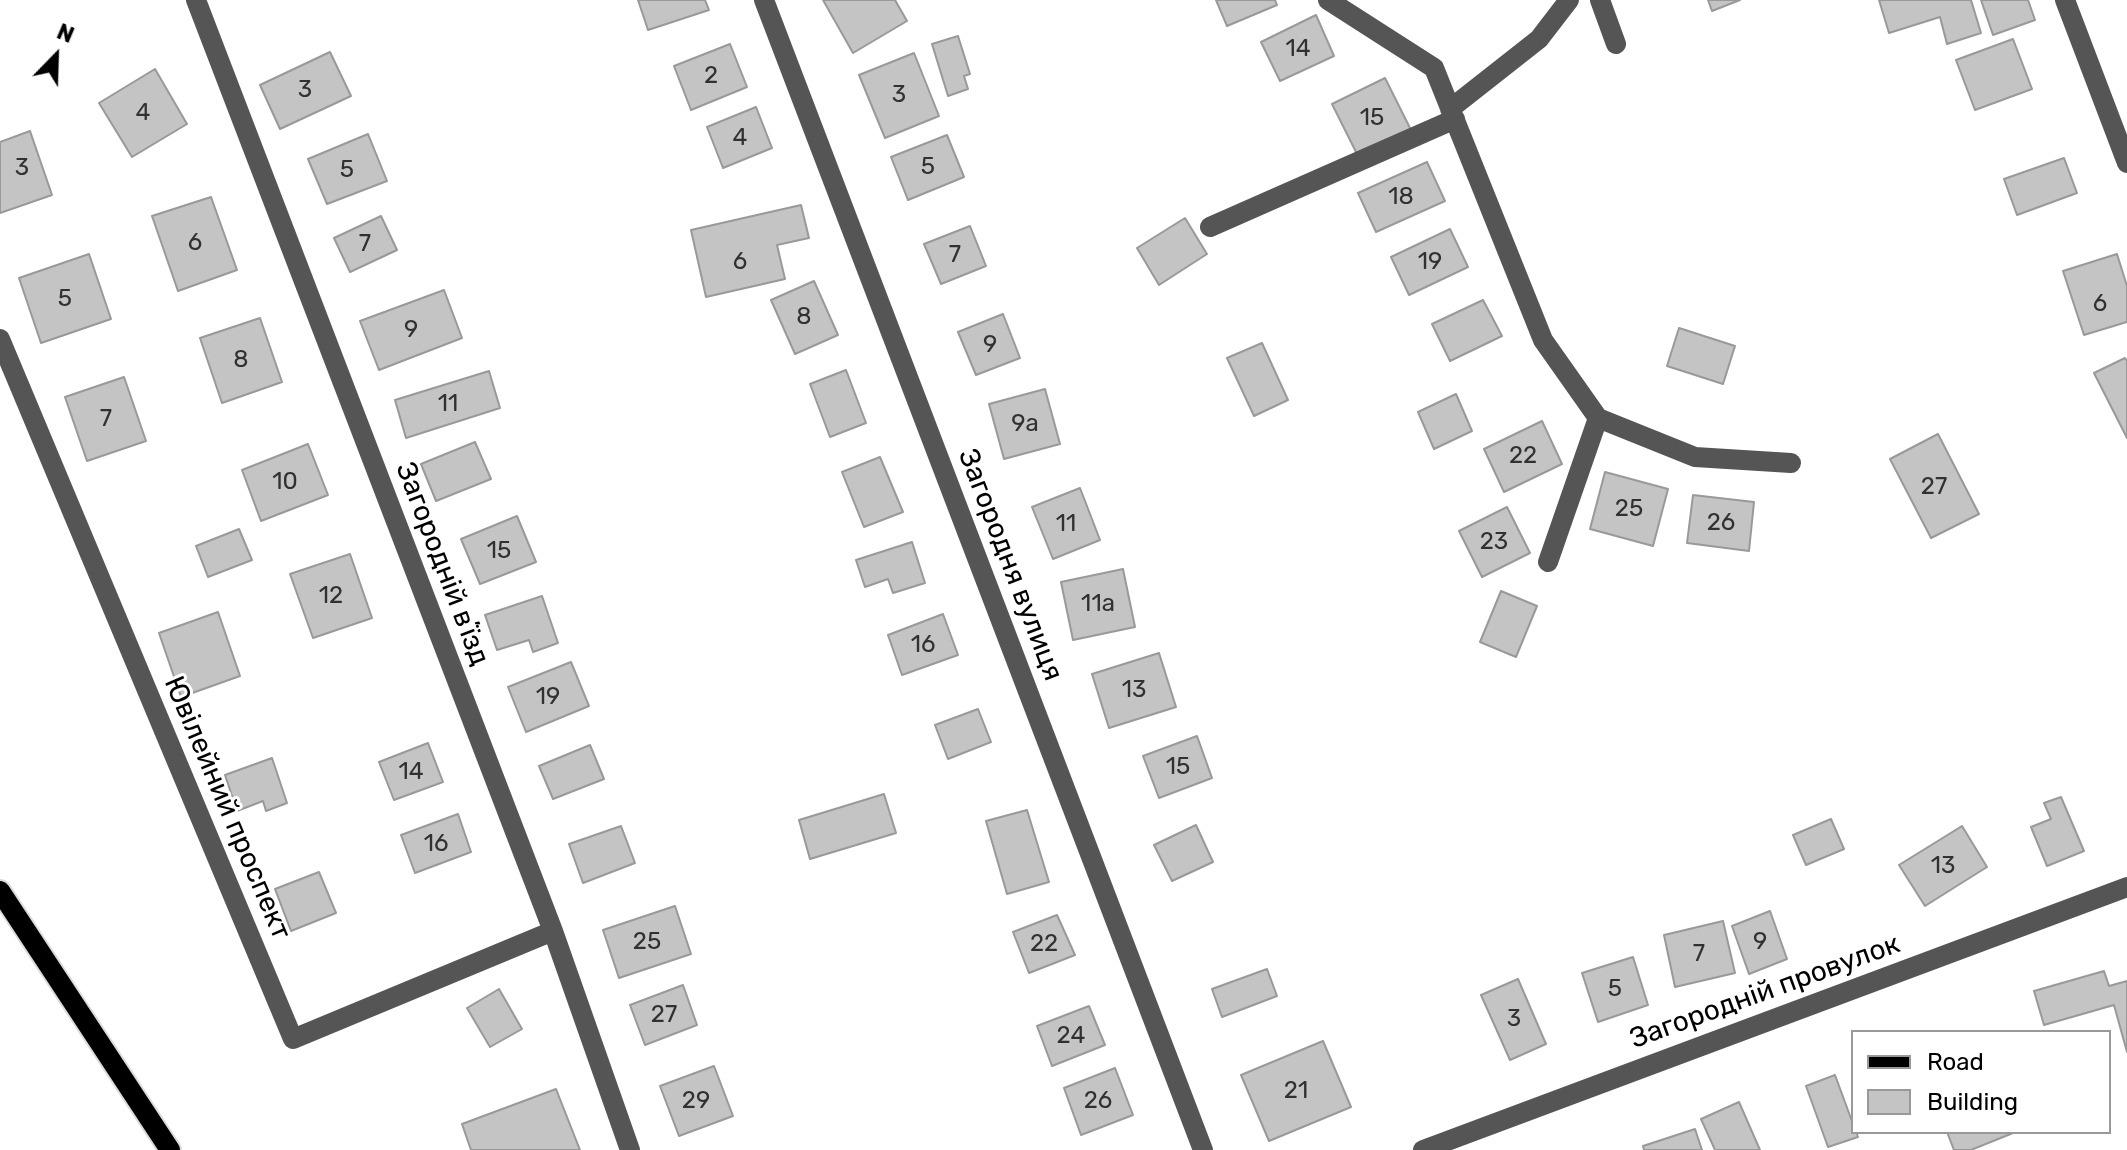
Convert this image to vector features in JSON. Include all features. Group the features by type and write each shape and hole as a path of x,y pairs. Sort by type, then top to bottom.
{"main road":[{"path":"0,891 170,1150"}],"street":[{"name":"Загородній вʼїзд","path":"196,0 553,931 630,1150"},
{"name":"Загородня вулиця","path":"764,0 1203,1150"},
{"path":"1328,0 1434,68 1543,340 1598,418 1695,457 1791,463"},
{"path":"1210,227 1452,114 1539,39 1569,0"},
{"path":"1600,0 1616,44"},
{"path":"2065,0 2127,163"},
{"name":"Ювілейний проспект","path":"0,339 293,1039 553,931"},
{"path":"1548,562 1598,418"},
{"name":"Загородній провулок","path":"1423,1150 2127,887"}],"building":[{"path":"638,0 705,0 709,10 648,30"},
{"path":"823,0 895,0 907,21 853,53"},
{"path":"1216,0 1275,0 1277,5 1227,26"},
{"path":"1708,0 1740,0 1712,11"},
{"path":"1879,0 1971,0 1981,33 1947,44 1940,17 1889,33"},
{"path":"1981,0 2028,0 2035,20 1993,35"},
{"path":"1316,15 1334,56 1280,81 1261,42"},
{"path":"958,36 970,74 964,76 968,89 948,96 932,44"},
{"path":"2013,39 2032,89 1975,110 1956,60"},
{"path":"730,44 747,87 691,110 674,66"},
{"path":"330,52 351,96 280,129 260,85"},
{"path":"914,53 939,116 885,138 859,75"},
{"path":"155,69 187,124 132,157 99,103"},
{"path":"1385,78 1412,132 1359,158 1332,104"},
{"path":"756,107 772,148 723,168 707,127"},
{"path":"30,131 52,195 0,213 0,142"},
{"path":"368,134 387,181 327,204 308,159"},
{"path":"947,135 964,177 908,200 891,157"},
{"path":"2064,158 2077,193 2017,215 2004,179"},
{"path":"1427,162 1445,201 1376,232 1358,193"},
{"path":"211,197 237,270 178,291 152,216"},
{"path":"801,205 809,238 777,245 785,279 706,297 691,230"},
{"path":"381,216 397,250 350,272 334,238"},
{"path":"1185,218 1207,254 1159,285 1137,248"},
{"path":"970,226 986,266 941,284 924,244"},
{"path":"1450,229 1468,267 1409,295 1391,257"},
{"path":"89,254 111,319 41,343 19,278"},
{"path":"2117,254 2127,286 2127,322 2084,335 2063,271"},
{"path":"814,281 838,335 795,354 771,300"},
{"path":"444,290 462,338 379,370 360,321"},
{"path":"1483,300 1502,336 1450,361 1432,324"},
{"path":"1003,314 1020,358 976,375 958,332"},
{"path":"260,318 282,382 222,403 200,338"},
{"path":"1679,328 1735,346 1723,384 1667,366"},
{"path":"1262,343 1288,400 1254,416 1227,358"},
{"path":"2125,358 2127,361 2127,438 2094,373"},
{"path":"846,370 866,423 830,437 810,384"},
{"path":"489,371 500,408 406,438 395,400"},
{"path":"124,377 146,441 87,461 65,397"},
{"path":"1045,389 1060,444 1004,459 989,404"},
{"path":"1456,394 1472,431 1434,449 1418,412"},
{"path":"1542,421 1562,464 1504,492 1484,449"},
{"path":"1938,434 1979,514 1931,538 1890,459"},
{"path":"475,442 491,479 436,501 421,464"},
{"path":"308,444 328,495 261,521 242,470"},
{"path":"880,457 903,512 864,527 842,472"},
{"path":"1605,472 1668,489 1653,546 1590,529"},
{"path":"1080,488 1100,540 1053,559 1032,507"},
{"path":"1693,495 1754,502 1749,551 1687,543"},
{"path":"1507,507 1530,553 1482,577 1459,531"},
{"path":"517,516 536,562 480,584 461,539"},
{"path":"239,529 252,560 208,577 196,546"},
{"path":"912,542 925,583 893,593 888,579 865,587 856,560"},
{"path":"350,554 372,618 313,638 290,574"},
{"path":"1123,569 1135,627 1073,640 1061,582"},
{"path":"1501,591 1537,606 1516,657 1480,642"},
{"path":"542,596 558,643 533,652 529,640 497,650 485,615"},
{"path":"218,612 240,676 181,697 159,633"},
{"path":"943,614 958,655 902,675 888,635"},
{"path":"1159,653 1176,707 1109,728 1092,674"},
{"path":"571,662 589,706 526,732 508,687"},
{"path":"978,709 991,742 948,759 935,725"},
{"path":"1197,736 1212,778 1159,798 1143,756"},
{"path":"428,743 443,782 394,800 379,762"},
{"path":"590,745 604,779 553,799 539,766"},
{"path":"272,758 287,803 266,811 263,801 237,811 225,775"},
{"path":"884,794 896,833 810,859 799,820"},
{"path":"2061,797 2084,851 2047,866 2031,827 2051,819 2044,803"},
{"path":"1027,810 1049,882 1007,894 986,821"},
{"path":"458,814 471,852 415,873 401,835"},
{"path":"1831,819 1844,849 1806,865 1793,835"},
{"path":"1196,825 1213,862 1172,881 1154,845"},
{"path":"621,826 635,863 583,883 569,844"},
{"path":"1962,826 1987,867 1925,906 1899,865"},
{"path":"319,872 336,913 291,931 275,889"},
{"path":"675,906 691,954 619,978 603,930"},
{"path":"1770,911 1787,959 1749,974 1732,926"},
{"path":"1057,915 1075,955 1029,973 1013,932"},
{"path":"1723,921 1735,973 1675,987 1664,935"},
{"path":"1633,957 1648,1005 1598,1022 1582,973"},
{"path":"1267,969 1277,996 1222,1017 1212,989"},
{"path":"2104,971 2109,986 2127,981 2127,1052 2114,1005 2044,1025 2034,991"},
{"path":"1518,979 1546,1044 1510,1060 1481,995"},
{"path":"683,985 697,1025 645,1045 630,1005"},
{"path":"499,989 522,1029 490,1047 467,1008"},
{"path":"1089,1006 1105,1045 1052,1066 1037,1026"},
{"path":"1323,1041 1351,1107 1269,1141 1241,1075"},
{"path":"714,1066 733,1116 679,1136 660,1086"},
{"path":"1115,1068 1133,1115 1081,1135 1064,1088"},
{"path":"1835,1075 1851,1119 1851,1134 1858,1137 1828,1147 1806,1086"},
{"path":"556,1089 580,1150 471,1150 462,1124"},
{"path":"1739,1102 1760,1150 1715,1150 1701,1119"},
{"path":"1695,1129 1702,1150 1644,1150 1643,1146"},
{"path":"1948,1134 2011,1134 1971,1150 1954,1150"}]}
